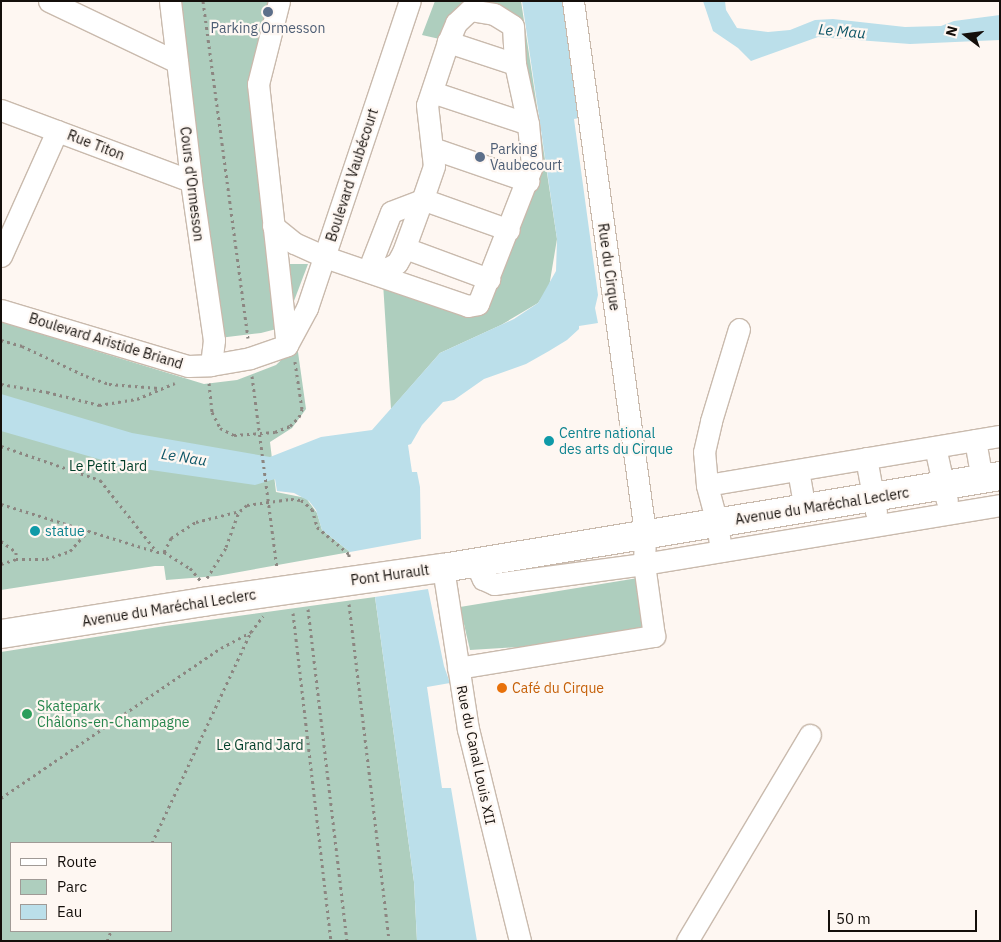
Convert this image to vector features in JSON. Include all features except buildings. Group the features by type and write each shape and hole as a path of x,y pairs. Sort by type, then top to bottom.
{"main road":[{"name":"Avenue du Maréchal Leclerc","path":"443,568 645,533 991,478"},
{"name":"Pont Hurault","path":"346,588 443,568"},
{"name":"Avenue du Maréchal Leclerc","path":"1,634 286,600 346,588"}],"street":[{"path":"50,1 177,62"},
{"name":"Cours d'Ormesson","path":"170,1 190,181 214,340 211,365"},
{"path":"211,365 250,358 287,345 258,84 279,1"},
{"name":"Boulevard Vaubécourt","path":"287,345 307,308 410,1"},
{"name":"Rue du Cirque","path":"573,1 645,533"},
{"path":"273,226 294,243 325,257 368,271 406,283 468,306 478,304 509,230 532,166 528,124 515,64 513,26 494,14 470,10 456,23 427,105 434,166 422,200 404,250 397,263 388,268 368,271"},
{"path":"448,42 515,64"},
{"path":"432,92 528,124"},
{"name":"Rue Titon","path":"1,110 190,181"},
{"path":"1,256 57,130"},
{"path":"432,148 528,181"},
{"path":"368,271 390,212 422,200 509,230"},
{"path":"404,250 489,279"},
{"path":"404,250 401,267 406,283"},
{"path":"276,256 296,254 325,257"},
{"name":"Boulevard Aristide Briand","path":"1,310 188,366 211,365"},
{"path":"721,551 717,523 707,485 704,452 710,421 739,329"},
{"path":"707,485 1000,436"},
{"path":"974,440 991,478"},
{"path":"935,446 950,513"},
{"path":"866,458 878,525"},
{"path":"798,470 807,508 836,532"},
{"path":"475,562 483,578 494,584 644,564 1000,505"},
{"path":"790,540 807,508"},
{"path":"458,668 654,636 644,564 645,533"},
{"name":"Rue du Canal Louis XII","path":"443,568 468,729 520,941"},
{"path":"687,941 810,735"}],"path":[{"path":"204,1 266,492 286,600 330,941"},
{"path":"1,340 22,346 86,376 109,384 161,389"},
{"path":"211,365 209,382 212,412 220,428 234,435 275,432 290,426 302,409 294,356 287,345"},
{"path":"1,384 47,392 99,405 137,399 177,382 188,366"},
{"path":"1,446 100,480 157,552"},
{"path":"1,504 157,552 164,552 190,568 203,583 226,546 240,512 247,505 291,498 306,503 312,509 317,528 349,554 350,561 346,588 389,941"},
{"path":"164,552 171,538 196,522 240,512"},
{"path":"1,564 16,559 46,559 70,551 88,531"},
{"path":"1,541 16,552 16,559"},
{"path":"286,600 307,607 316,606"},
{"path":"1,798 221,648 252,632 286,600"},
{"path":"307,607 347,941"},
{"path":"152,842 252,632"}],"green space":[{"path":"172,1 280,1 258,84 284,327 261,333 219,338"},
{"path":"435,1 521,1 557,239 549,287 538,303 501,325 440,353 391,409 383,283 479,316 526,197 517,24 467,6 444,40 422,35"},
{"path":"286,264 308,264 294,301 291,300"},
{"name":"Le Petit Jard","path":"1,322 204,384 237,380 276,365 297,345 306,409 292,428 270,442 276,492 306,498 317,513 322,530 350,552 217,576 166,580 164,566 155,566 1,590"},
{"path":"638,578 645,629 534,646 470,650 460,607"},
{"name":"Le Grand Jard","path":"375,597 414,882 417,941 1,941 1,652 165,626"}],"water":[{"name":"Le Nau","path":"522,1 563,1 579,118 574,119 598,295 595,308 598,323 579,326 579,329 567,340 526,364 484,379 454,400 443,402 422,425 411,444 408,445 412,472 417,472 420,487 421,539 350,552 322,530 316,510 309,501 294,493 277,491 275,479 255,485 123,466 1,431 1,394 132,433 270,457 321,437 372,430 440,353 514,319 538,303 556,271 557,239"},
{"name":"Le Mau","path":"703,1 725,1 726,10 737,28 768,32 790,30 815,20 833,19 905,27 941,26 954,21 1000,15 1000,40 910,44 818,37 751,61 738,48 713,31"},
{"path":"428,589 444,666 450,683 427,687 442,788 451,788 477,941 417,941 414,882 375,597"}],"place":[{"name":"Parking Ormesson","path":"268,12"},
{"name":"Parking Vaubecourt","path":"480,157"},
{"name":"Centre national des arts du Cirque","path":"549,441"},
{"name":"statue","path":"35,531"},
{"name":"Café du Cirque","path":"502,688"},
{"name":"Skatepark Châlons-en-Champagne","path":"27,714"}]}
